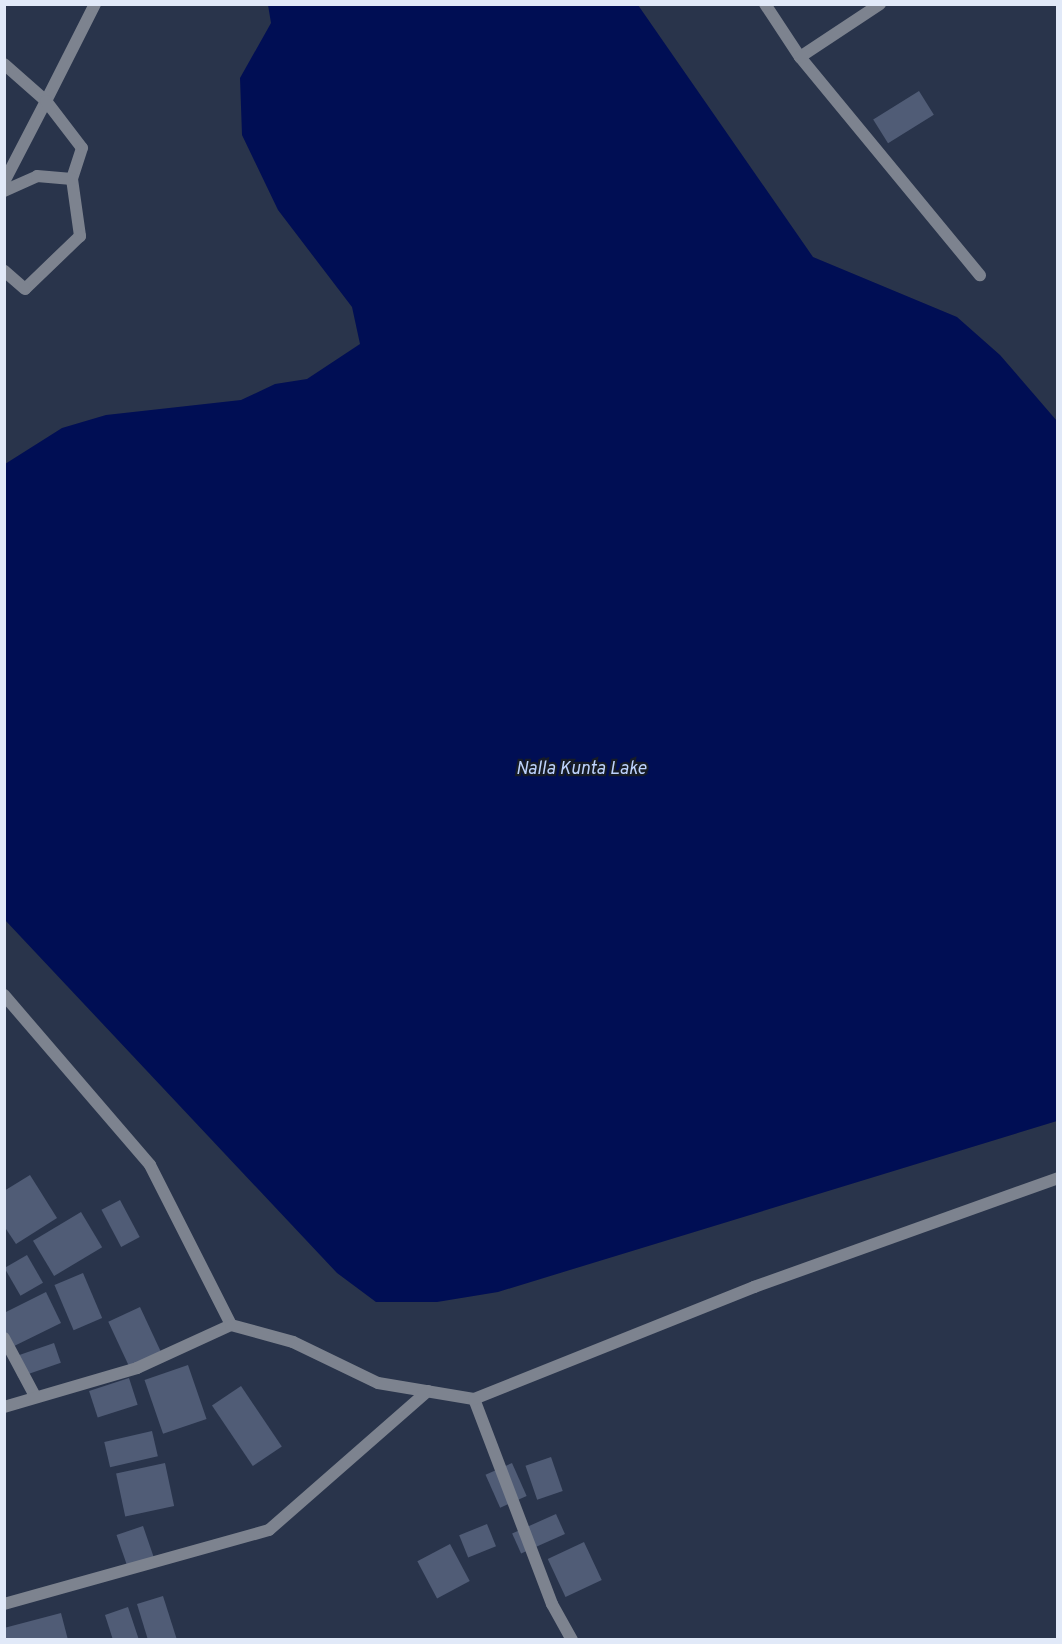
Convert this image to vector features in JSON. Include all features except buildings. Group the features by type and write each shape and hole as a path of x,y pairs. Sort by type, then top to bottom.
{"street":[{"path":"4,182 46,101 85,10 95,4"},
{"path":"765,4 800,57 980,275"},
{"path":"800,57 880,4"},
{"path":"4,64 46,101 82,148 72,180 80,236 25,289 4,271"},
{"path":"4,191 37,176 72,180"},
{"path":"4,995 150,1165 231,1325"},
{"path":"4,1407 35,1396 137,1368 231,1325 293,1342 378,1383 474,1398 765,1283 1058,1178"},
{"path":"4,1338 35,1396"},
{"path":"4,1604 269,1530 428,1391"},
{"path":"474,1398 552,1604 572,1640"}],"water":[{"name":"Nalla Kunta Lake","path":"268,5 638,5 813,257 957,317 1000,355 1057,421 1057,1121 498,1292 437,1302 376,1302 337,1273 5,920 5,464 62,428 106,415 241,400 275,384 307,379 360,344 352,307 278,210 242,135 240,78 271,23"}]}
